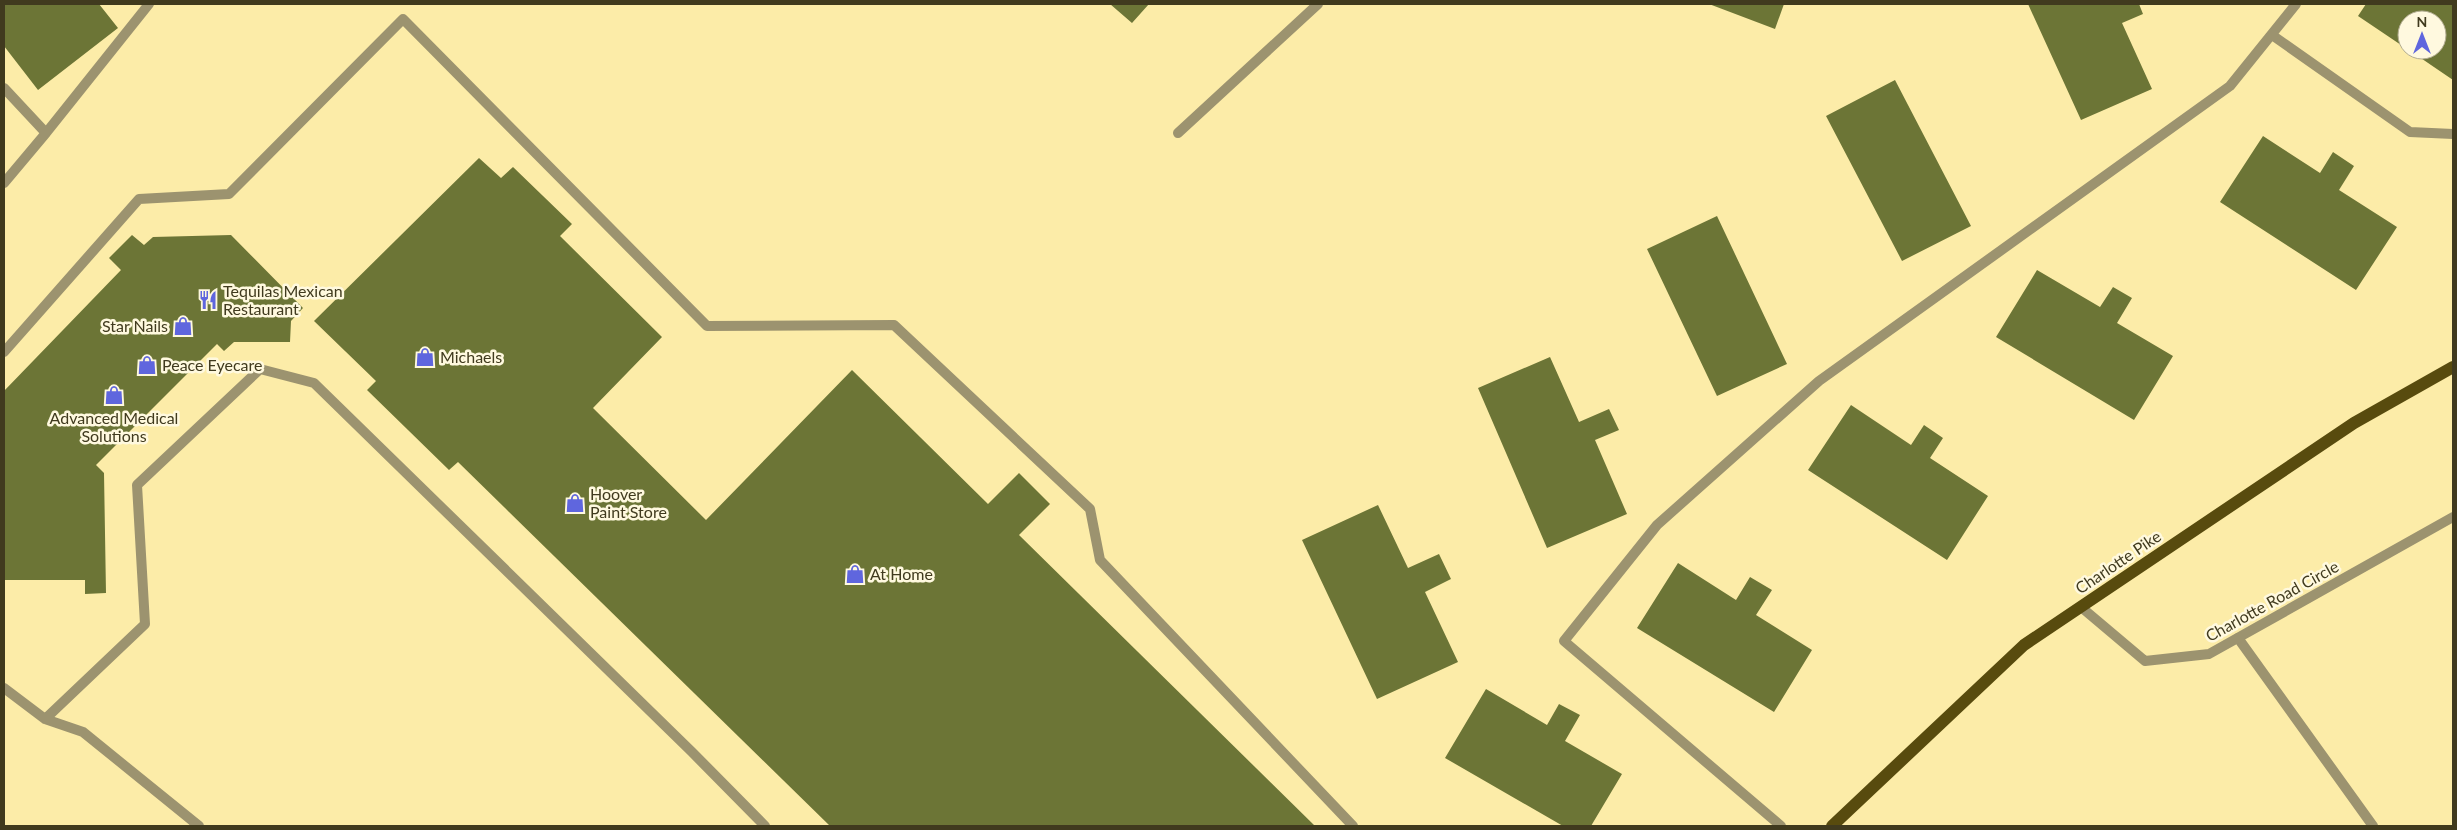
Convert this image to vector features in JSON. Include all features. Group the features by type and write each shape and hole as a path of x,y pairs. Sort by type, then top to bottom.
{"main road":[{"name":"Charlotte Pike","path":"1832,826 2024,645 2354,423 2453,367"}],"street":[{"path":"4,183 149,4"},
{"path":"1178,133 1318,4"},
{"path":"1781,826 1564,641 1657,525 1819,381 2230,86 2296,4"},
{"path":"4,352 140,199 228,194 403,19 707,326 894,325 1090,509 1100,560 1353,826"},
{"path":"2272,35 2410,132 2453,134"},
{"path":"4,88 46,133"},
{"path":"45,719 145,624 137,485 260,369 314,384 692,752 765,826"},
{"name":"Charlotte Road Circle","path":"2081,607 2145,661 2209,654 2453,517"},
{"path":"2238,638 2373,826"},
{"path":"4,688 45,719 83,732 199,826"}],"building":[{"path":"4,4 99,4 118,28 38,90 4,46"},
{"path":"1110,4 1149,4 1132,23"},
{"path":"1709,4 1784,4 1775,29"},
{"path":"2028,4 2139,4 2143,14 2122,23 2152,89 2081,120"},
{"path":"2366,4 2453,4 2453,80 2424,60 2447,60 2447,10 2397,10 2397,42 2358,16"},
{"path":"1895,80 1971,226 1902,261 1826,116"},
{"path":"2263,136 2320,173 2333,152 2354,166 2339,190 2397,227 2356,290 2220,202"},
{"name":"At Home","path":"479,158 501,178 513,167 572,224 560,236 662,337 593,408 706,520 852,370 988,504 1019,473 1050,504 1019,535 1315,826 830,826 458,462 449,470 367,390 376,381 314,321"},
{"path":"1717,216 1787,364 1717,396 1647,249"},
{"path":"132,235 144,245 153,237 231,235 303,308 291,321 290,342 234,342 224,351 217,344 96,465 104,473 106,593 85,594 85,580 4,580 4,391 121,270 109,258"},
{"path":"2037,270 2100,307 2113,287 2132,298 2117,323 2173,356 2134,420 1996,337"},
{"path":"1550,357 1579,422 1609,409 1619,430 1595,440 1627,514 1547,548 1478,388"},
{"path":"1851,405 1911,445 1924,425 1943,438 1930,458 1988,496 1947,560 1808,470"},
{"path":"1378,505 1408,568 1439,554 1451,579 1425,592 1458,662 1377,699 1302,540"},
{"path":"1678,563 1736,600 1750,577 1772,590 1756,615 1812,650 1774,712 1637,628"},
{"path":"1486,689 1547,725 1559,704 1580,715 1565,741 1622,774 1591,826 1563,826 1445,758"}],"place":[{"name":"Tequilas Mexican Restaurant","path":"208,300"},
{"name":"Star Nails","path":"183,326"},
{"name":"Michaels","path":"425,357"},
{"name":"Peace Eyecare","path":"147,365"},
{"name":"Advanced Medical Solutions","path":"114,395"},
{"name":"Hoover Paint Store","path":"575,503"},
{"name":"At Home","path":"855,574"}]}
